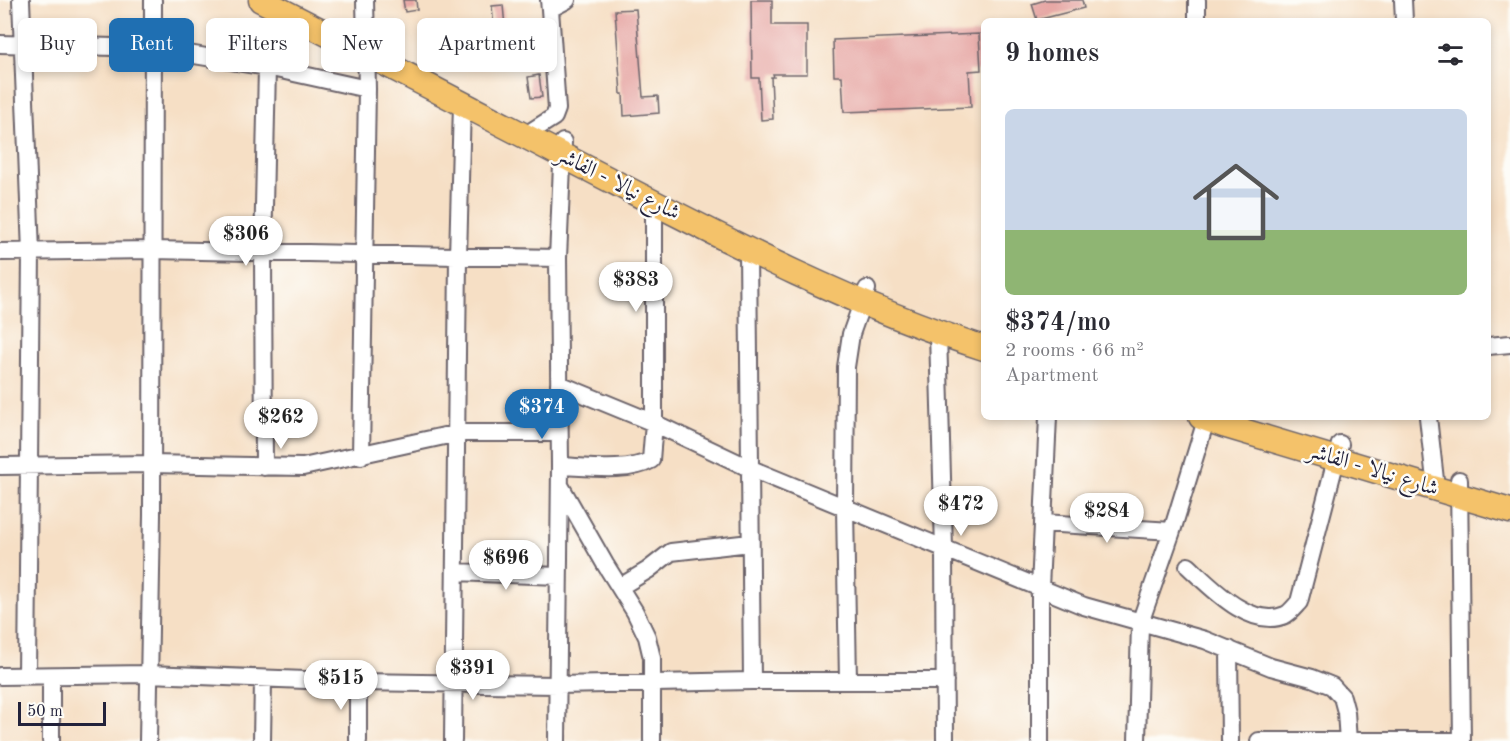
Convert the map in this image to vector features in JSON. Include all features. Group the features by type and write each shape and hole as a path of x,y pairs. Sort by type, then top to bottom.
{"highway":[{"name":"شارع نيالا - الفاشر","path":"261,0 321,27"},
{"name":"شارع نيالا - الفاشر","path":"289,0 321,19"},
{"name":"شارع نيالا - الفاشر","path":"405,66 530,132 753,238 938,333 981,347"},
{"name":"شارع نيالا - الفاشر","path":"443,86 462,104 530,132"},
{"name":"شارع نيالا - الفاشر","path":"562,148 654,203 748,250 864,296 981,331"},
{"name":"شارع نيالا - الفاشر","path":"1210,420 1223,425 1338,451"},
{"name":"شارع نيالا - الفاشر","path":"1255,420 1338,451 1459,488 1510,511"},
{"name":"شارع نيالا - الفاشر","path":"1459,488 1510,495"}],"street":[{"path":"21,0 22,18"},
{"path":"153,0 153,18"},
{"path":"365,0 366,18"},
{"path":"530,132 554,117 557,109 549,5 567,0"},
{"path":"1197,0 1197,18"},
{"path":"1403,0 1404,18"},
{"path":"0,44 18,45"},
{"path":"24,72 30,252 27,676"},
{"path":"148,741 152,515 152,72"},
{"path":"264,467 263,253 267,72"},
{"path":"290,72 367,89"},
{"path":"361,456 367,72"},
{"path":"453,741 458,433 458,257 462,104"},
{"path":"557,741 561,466 558,258 562,148"},
{"path":"561,466 604,468 642,465 651,460 654,423 654,203"},
{"path":"0,252 152,250 558,258"},
{"path":"748,250 752,681"},
{"path":"848,681 845,508 846,367 851,334 864,296"},
{"path":"938,333 944,549 945,741"},
{"path":"1491,346 1510,344"},
{"path":"559,384 654,423 749,468 1083,606 1205,640 1271,667 1332,686 1342,697 1348,741"},
{"path":"1040,741 1040,588 1048,420"},
{"path":"1137,741 1140,623 1172,531 1204,420"},
{"path":"1428,420 1435,481"},
{"path":"0,466 151,464 303,467 458,433 559,433"},
{"path":"1188,566 1219,594 1245,613 1267,618 1285,615 1299,602 1338,451"},
{"path":"560,486 647,637 652,658 652,741"},
{"path":"1259,741 1462,741 1459,488"},
{"path":"1043,523 1172,531"},
{"path":"620,587 648,570 671,552 750,543"},
{"path":"456,572 558,576"},
{"path":"1229,649 1230,741"},
{"path":"0,676 148,674 264,680 558,685 652,682 945,681"},
{"path":"51,676 51,741"},
{"path":"262,741 264,680"},
{"path":"358,682 358,741"}],"building":[{"path":"403,0 416,0 417,10 405,12"},
{"path":"751,0 772,0 772,25 807,25 807,74 773,74 774,77 771,77 773,119 761,120 759,78 752,78"},
{"path":"1045,0 1082,0 1084,8 1036,18 1032,4"},
{"path":"503,5 504,18 493,18 492,6"},
{"path":"636,9 643,97 658,96 659,113 624,116 615,10"},
{"path":"979,34 981,70 969,71 971,107 844,112 842,76 834,76 833,40"},
{"path":"539,75 542,97 531,98 528,77"}]}
